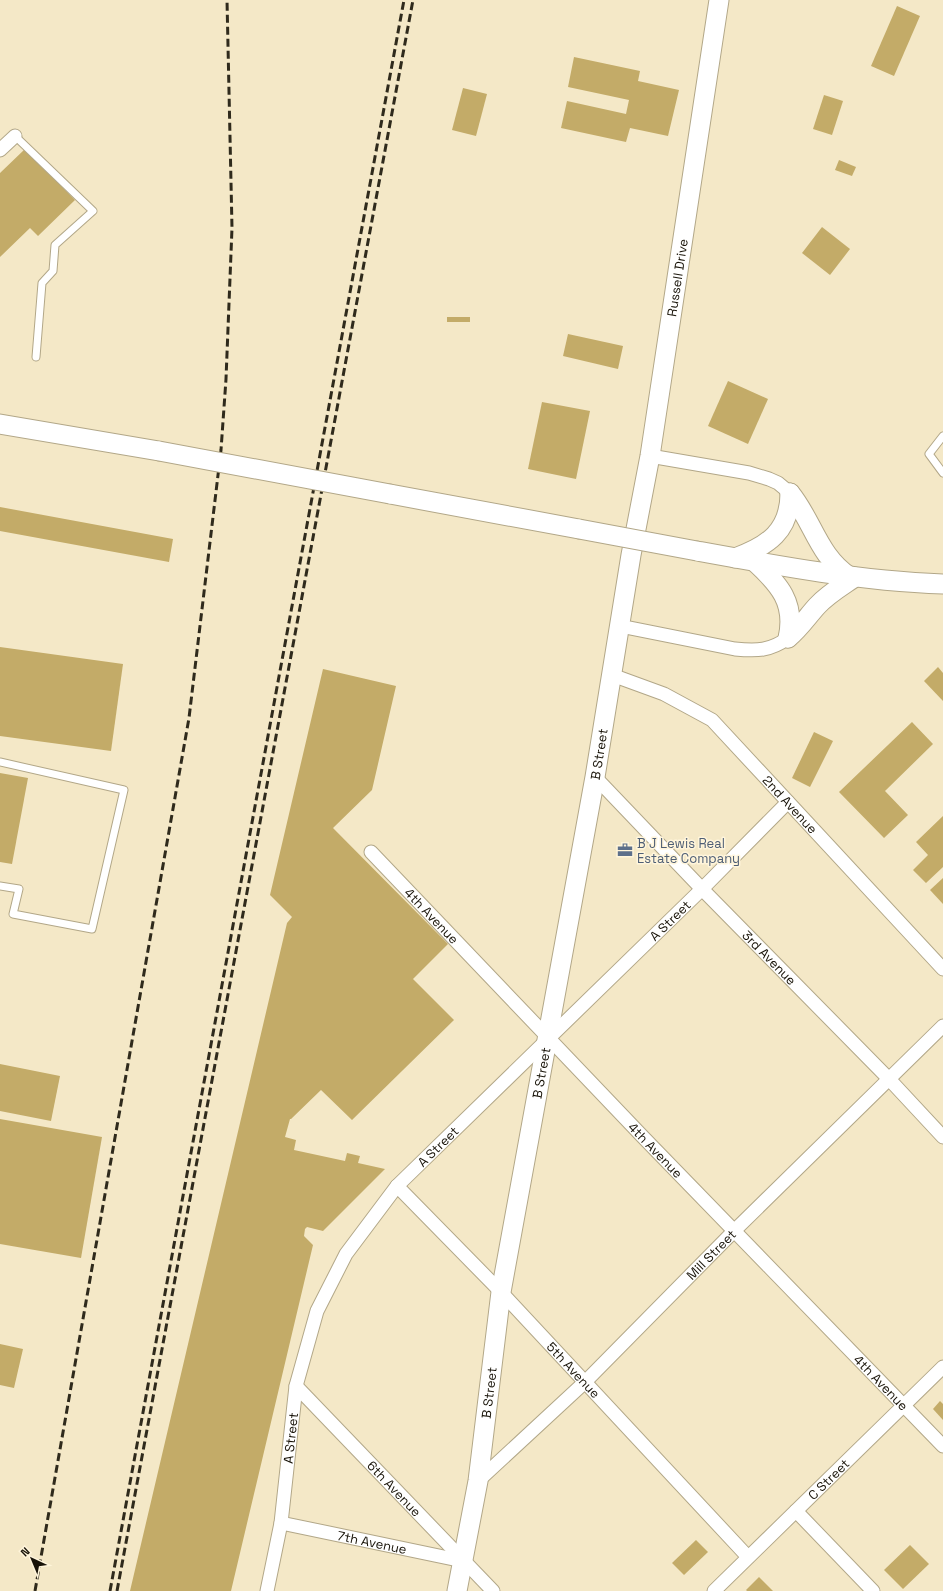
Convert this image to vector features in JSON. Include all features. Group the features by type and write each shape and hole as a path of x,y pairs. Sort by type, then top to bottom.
{"street":[{"name":"Russell Drive","path":"631,555 650,456 719,0"},
{"path":"0,150 15,136"},
{"path":"5,423 755,562 852,577 943,584"},
{"path":"650,456 749,472 778,483 790,493 800,506 813,533 832,563 852,577"},
{"path":"735,558 762,546 772,539 782,528 790,507 790,493"},
{"name":"B Street","path":"457,1591 478,1481 501,1292 595,777 631,555"},
{"path":"755,562 775,583 784,596 789,607 791,620 788,638"},
{"path":"620,626 735,649 751,651 765,650 778,645 788,638 799,628 826,597 852,577"},
{"name":"2nd Avenue","path":"612,675 664,694 712,720 943,969"},
{"name":"3rd Avenue","path":"595,777 702,889 889,1079 943,1138"},
{"name":"A Street","path":"267,1591 281,1523 296,1386 317,1312 346,1254 397,1186 548,1037 702,889 788,802"},
{"name":"4th Avenue","path":"371,852 943,1446"},
{"name":"Mill Street","path":"478,1481 585,1382 735,1230 943,1026"},
{"name":"5th Avenue","path":"397,1186 501,1292 748,1557"},
{"name":"C Street","path":"714,1591 943,1367"},
{"name":"6th Avenue","path":"296,1386 493,1591"},
{"path":"796,1512 873,1591"},
{"name":"7th Avenue","path":"281,1523 463,1561"}],"lane":[{"path":"15,136 92,211 55,245 53,271 42,283 36,357"},
{"path":"943,436 929,454 943,473"},
{"path":"0,762 124,790 92,928 13,914 20,889 0,886"}],"building":[{"path":"897,6 920,16 894,76 871,66"},
{"path":"574,57 640,71 638,81 679,90 668,136 630,128 626,142 561,128 567,101 626,114 629,100 568,87"},
{"path":"463,88 487,94 476,136 452,130"},
{"path":"824,95 843,101 832,135 813,129"},
{"path":"25,149 75,200 38,236 30,228 0,257 0,173"},
{"path":"839,160 856,167 852,176 835,170"},
{"path":"822,227 850,249 830,275 802,253"},
{"path":"447,317 470,317 470,322 447,322"},
{"path":"568,334 623,346 618,369 563,356"},
{"path":"728,381 768,399 748,444 708,426"},
{"path":"542,402 590,411 576,479 528,469"},
{"path":"0,507 173,539 169,562 0,531"},
{"path":"0,647 123,664 111,751 0,736"},
{"path":"938,667 943,673 943,701 924,681"},
{"path":"323,669 396,686 372,790 333,828 448,944 413,979 454,1020 352,1120 321,1090 290,1119 285,1137 296,1140 294,1150 345,1161 347,1153 360,1156 358,1163 385,1169 323,1231 307,1227 305,1229 304,1236 313,1245 231,1591 130,1591 287,923 292,917 270,895"},
{"path":"912,722 933,744 885,791 908,815 884,838 839,792"},
{"path":"814,732 833,741 810,787 792,778"},
{"path":"0,773 28,778 12,864 0,862"},
{"path":"943,816 943,867 926,883 913,870 928,855 916,842"},
{"path":"943,878 943,904 930,890"},
{"path":"0,1064 60,1076 51,1121 0,1111"},
{"path":"0,1119 102,1137 81,1258 0,1244"},
{"path":"0,1344 23,1349 14,1388 0,1385"},
{"path":"940,1401 943,1404 943,1420 933,1409"},
{"path":"696,1540 708,1552 684,1575 672,1563"},
{"path":"910,1545 929,1564 903,1589 884,1570"},
{"path":"759,1577 773,1591 746,1590"}],"railway":[{"path":"35,1591 189,718 221,450 226,379 232,228 227,0"},
{"path":"110,1591 404,0"},
{"path":"117,1591 413,0"}],"place":[{"name":"B J Lewis Real Estate Company","path":"625,850"}]}
